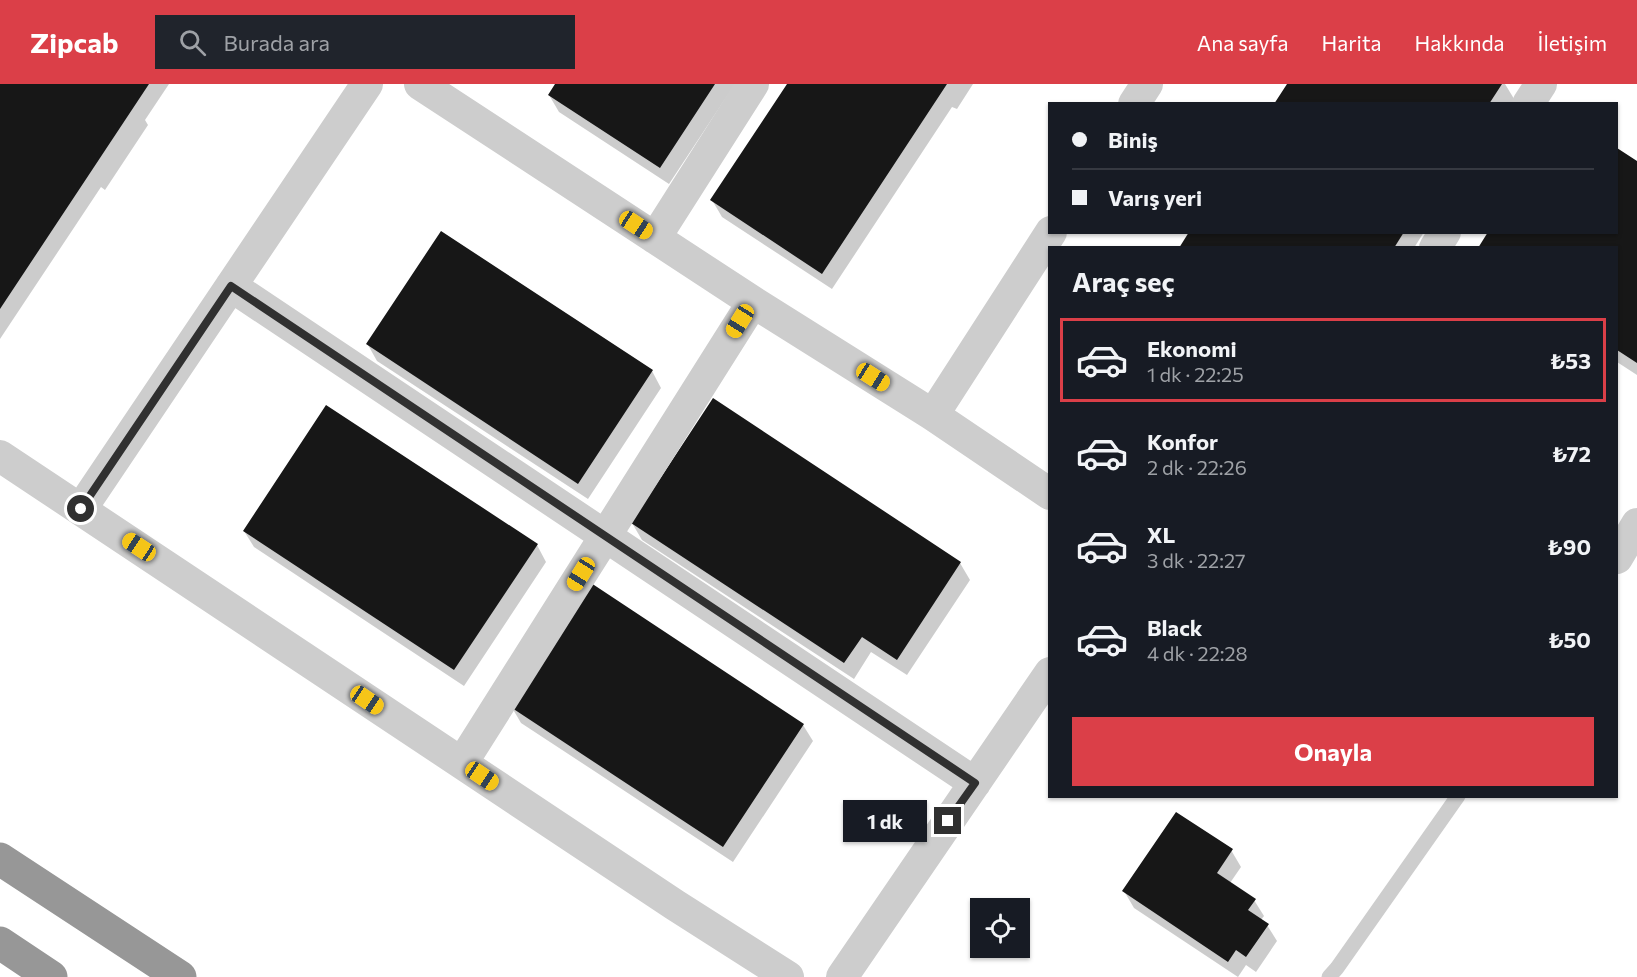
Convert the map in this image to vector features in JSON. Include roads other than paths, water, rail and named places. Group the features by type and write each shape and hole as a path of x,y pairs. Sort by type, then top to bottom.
{"highway":[{"path":"0,859 180,977"},
{"path":"0,944 51,977"}],"street":[{"path":"81,509 367,84"},
{"path":"420,84 753,302 933,415 1048,493"},
{"path":"655,238 753,84"},
{"path":"1135,102 1147,84"},
{"path":"1529,102 1541,84"},
{"path":"933,415 1050,234"},
{"path":"231,286 975,783"},
{"path":"462,763 753,302"},
{"path":"0,456 675,905 788,977"},
{"path":"1618,556 1637,524"},
{"path":"842,977 1048,676"}],"lane":[{"path":"1329,977 1457,798"}]}
